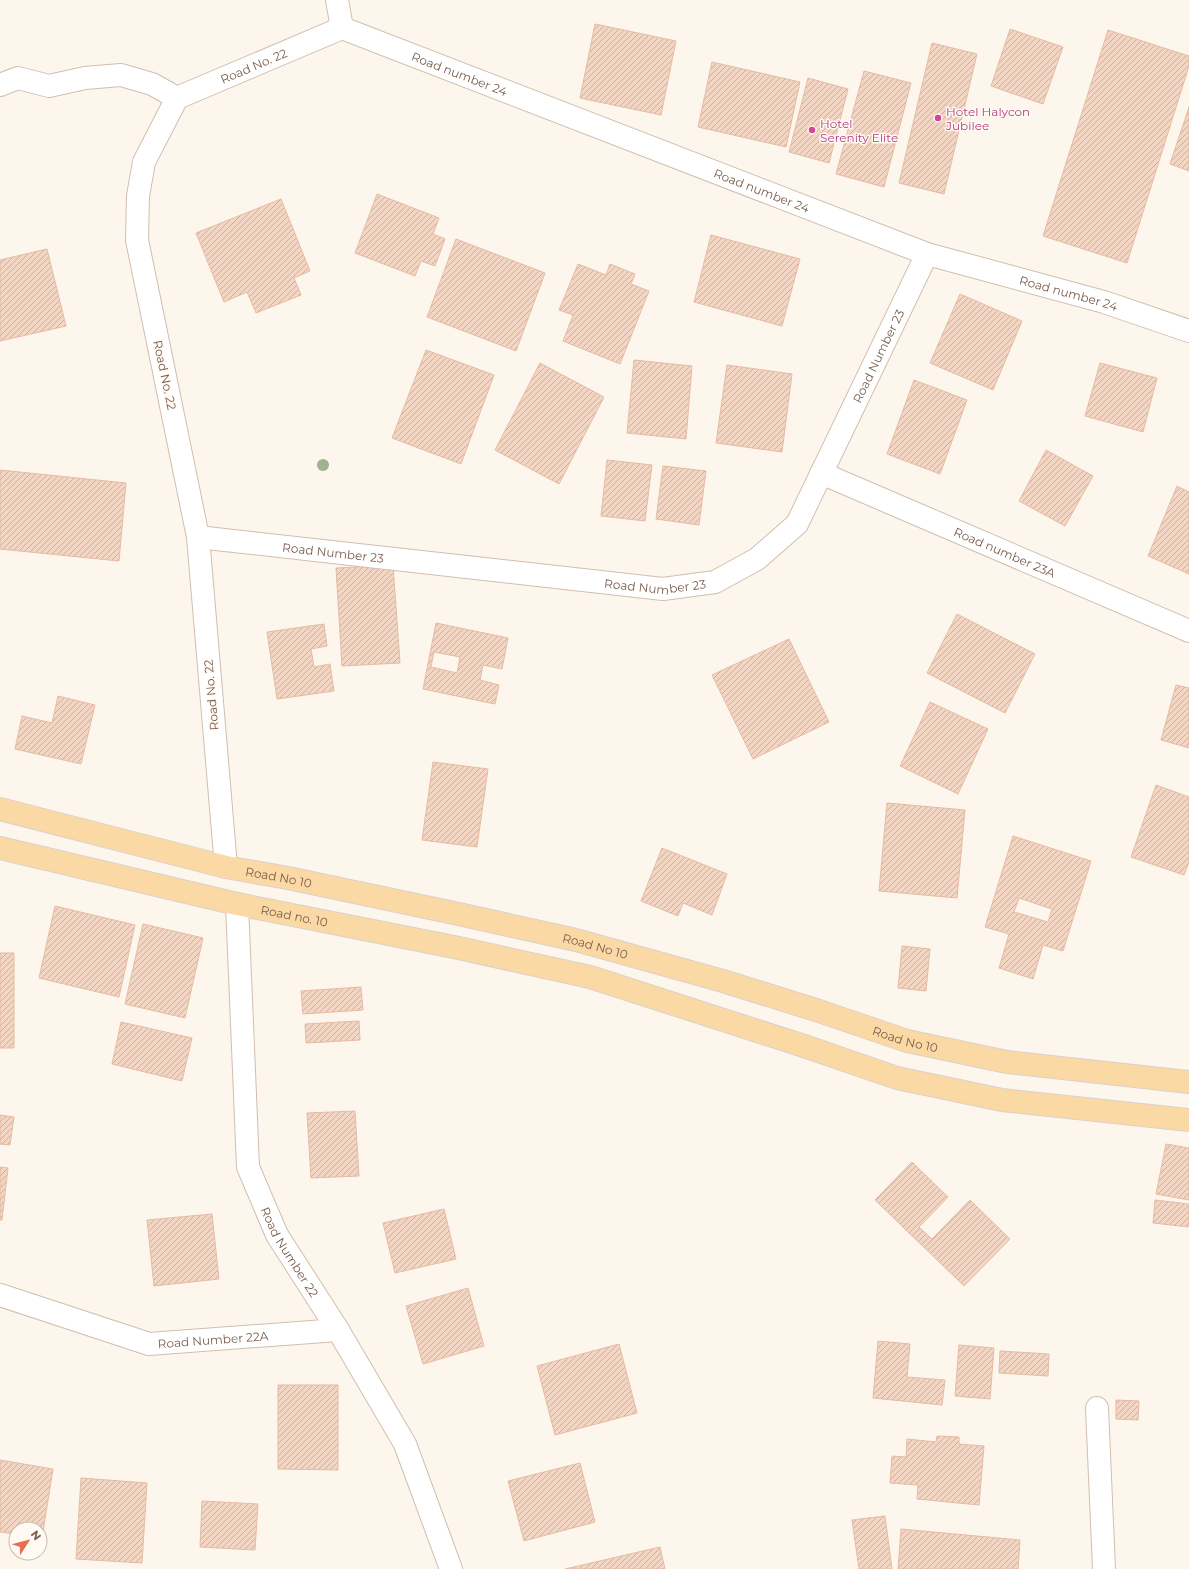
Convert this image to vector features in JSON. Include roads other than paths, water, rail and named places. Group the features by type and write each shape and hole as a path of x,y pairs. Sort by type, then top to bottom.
{"main road":[{"name":"Road No 10","path":"0,809 226,867 288,878 576,940 723,981 819,1011 906,1041 1007,1062 1189,1082"},
{"name":"Road no. 10","path":"0,848 237,904 447,946 590,977 807,1047 897,1078 1002,1100 1189,1120"}],"street":[{"path":"337,0 342,28"},
{"name":"Road No. 22","path":"226,867 198,538 137,240 138,196 144,162 177,98 342,28"},
{"name":"Road number 24","path":"342,28 927,254 1104,302 1189,331"},
{"path":"0,85 18,78 49,86 85,78 121,75 152,84 177,98"},
{"name":"Road Number 23","path":"198,538 663,589 715,582 757,559 797,524 927,254"},
{"name":"Road number 23A","path":"821,473 1189,631"},
{"name":"Road Number 22","path":"237,904 248,1167 277,1235 338,1330 405,1444 451,1569"},
{"name":"Road Number 22A","path":"0,1295 150,1344 338,1330"},
{"path":"1097,1408 1104,1569"}],"place":[{"name":"Hotel Halycon Jubilee","path":"938,118"},
{"name":"Hotel Serenity Elite","path":"812,130"}]}
